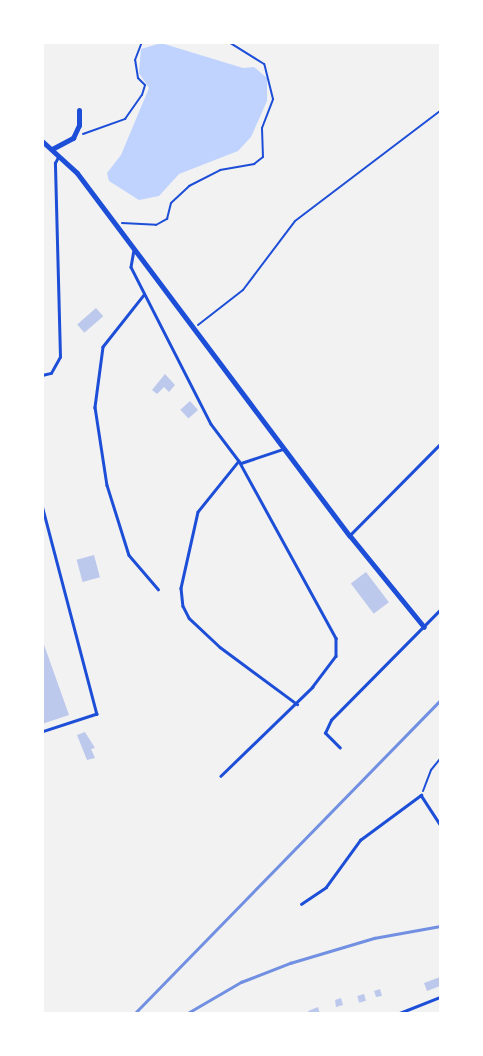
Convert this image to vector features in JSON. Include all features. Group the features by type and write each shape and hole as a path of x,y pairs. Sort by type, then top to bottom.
{"street":[{"path":"52,149 73,138 79,125 78,110"},
{"path":"42,141 60,156 115,223 350,536 424,627"}],"lane":[{"path":"42,375 52,373 60,357 55,163 60,156"},
{"path":"134,248 131,267 211,424 240,462 336,638 336,656 297,704 221,776"},
{"path":"145,294 104,347 95,407 107,485 129,555 158,589"},
{"path":"350,536 440,444"},
{"path":"284,448 240,462 198,512 181,588 183,606 189,618 220,647 297,704"},
{"path":"42,505 97,714 42,732"},
{"path":"340,748 325,733 331,720 440,610"},
{"path":"301,904 326,887 365,836 421,795 440,824"},
{"path":"397,1014 440,996"}],"path":[{"path":"73,138 125,119 145,85 138,78 134,60 142,42"},
{"path":"115,223 156,226 167,219 171,204 189,186 220,170 254,164 263,157 262,128 273,100 264,64 230,44 222,42"},
{"path":"194,328 243,290 264,258 295,221 440,110"},
{"path":"421,795 431,770 440,759"}],"water":[{"path":"161,43 243,68 254,67 267,78 267,101 251,137 238,151 179,174 159,196 139,200 109,181 107,173 121,155 149,88 139,73 141,49"}],"building":[{"path":"96,308 103,316 84,333 77,324"},
{"path":"165,374 175,385 169,392 164,387 157,394 152,390"},
{"path":"190,401 198,410 188,419 180,410"},
{"path":"94,555 100,577 83,582 77,560"},
{"path":"366,572 389,602 374,614 351,583"},
{"path":"42,639 69,715 42,724"},
{"path":"85,732 95,748 91,749 95,758 87,760 77,735"},
{"path":"440,977 440,986 427,991 424,983"},
{"path":"380,989 382,996 376,997 374,991"},
{"path":"364,994 366,1001 359,1003 357,996"},
{"path":"341,998 343,1005 336,1007 335,1000"},
{"path":"318,1007 320,1014 309,1014 308,1011"}],"railway":[{"path":"134,1014 440,700"},
{"path":"186,1014 241,982 290,963 374,938 440,926"}]}
